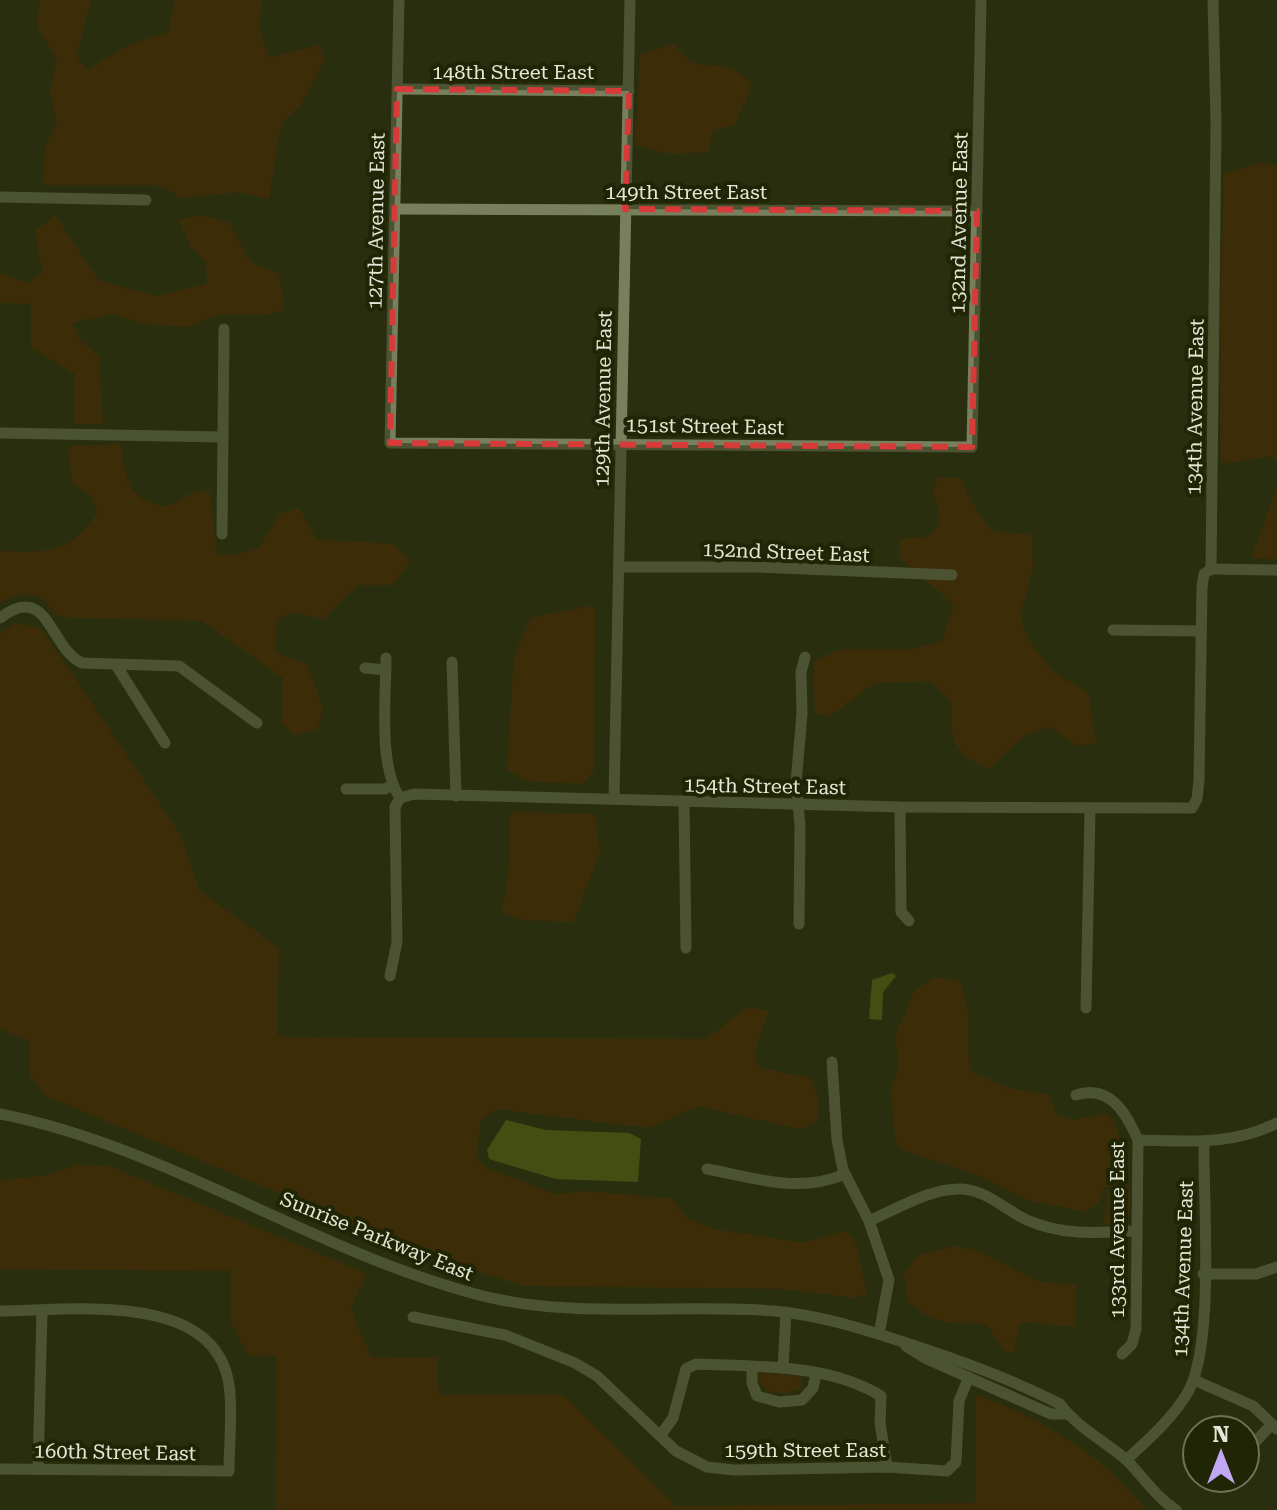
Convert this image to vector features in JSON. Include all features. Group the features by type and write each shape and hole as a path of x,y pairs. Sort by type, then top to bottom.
{"street":[{"name":"127th Avenue East","path":"390,443 399,0"},
{"name":"129th Avenue East","path":"614,799 630,0"},
{"name":"132nd Avenue East","path":"972,447 981,0"},
{"name":"134th Avenue East","path":"1192,808 1197,799 1199,780 1202,578 1211,569 1216,124 1213,0"},
{"name":"148th Street East","path":"397,89 629,91"},
{"path":"0,197 146,200"},
{"name":"149th Street East","path":"395,209 977,211"},
{"path":"222,534 224,329"},
{"path":"0,433 223,437"},
{"name":"151st Street East","path":"390,443 972,447"},
{"name":"152nd Street East","path":"619,567 759,567 952,575"},
{"path":"1211,569 1277,570"},
{"path":"0,618 19,607 32,608 45,617 74,659 116,665 179,666 257,723"},
{"path":"1113,630 1201,631"},
{"path":"799,924 800,825 796,804 802,714 801,672 805,657"},
{"path":"452,662 456,796"},
{"path":"365,668 386,664 387,758 392,786 400,798 395,807 397,942 390,976"},
{"path":"116,665 165,743"},
{"path":"346,789 384,789 392,786"},
{"name":"154th Street East","path":"400,798 414,794 900,807 1192,808"},
{"path":"684,803 686,948"},
{"path":"900,807 901,912 909,921"},
{"path":"1086,1008 1090,809"},
{"path":"832,1062 837,1140 845,1174 869,1221 889,1280 879,1334"},
{"name":"133rd Avenue East","path":"1076,1095 1096,1092 1111,1098 1129,1120 1138,1140 1136,1329 1132,1344 1122,1354"},
{"name":"Sunrise Parkway East","path":"0,1114 103,1143 419,1277 488,1298 573,1308 786,1312 933,1350 1024,1386 1060,1404 1067,1414 1126,1460"},
{"path":"1138,1140 1204,1142 1242,1137 1277,1123"},
{"name":"134th Avenue East","path":"1126,1460 1169,1418 1194,1380 1202,1342 1204,1142"},
{"path":"707,1169 793,1186 813,1186 845,1174"},
{"path":"869,1221 927,1196 962,1189 981,1193 1027,1219 1061,1232 1136,1231"},
{"path":"1203,1274 1256,1274 1277,1267"},
{"path":"0,1311 42,1311 38,1469"},
{"name":"160th Street East","path":"0,1469 229,1471 229,1385 214,1351 191,1329 175,1320 148,1313 42,1311"},
{"path":"783,1368 786,1312"},
{"name":"159th Street East","path":"413,1317 505,1335 575,1363 597,1376 689,1459 718,1469 887,1467 939,1471 953,1467 957,1455 959,1401 969,1377"},
{"name":"Sunrise Parkway East","path":"899,1341 927,1359 1051,1414 1067,1414"},
{"path":"660,1436 673,1418 686,1369 696,1364 783,1368 816,1374 881,1396 880,1423 887,1467"},
{"path":"752,1367 752,1383 757,1396 779,1402 802,1400 813,1388 816,1374"},
{"path":"1194,1380 1243,1400 1274,1427"},
{"path":"1126,1460 1161,1505 1176,1510"}],"highlighted area":[{"path":"397,89 629,91 625,209 977,211 972,447 390,443"}],"shaded area":[{"path":"40,0 91,0 76,56 88,69 129,45 168,32 175,0 262,0 259,28 270,58 318,45 325,60 300,106 281,123 269,199 239,192 182,198 158,185 43,185 45,146 57,125 50,90 57,59 37,27"},
{"path":"673,44 691,63 733,68 752,84 735,125 713,130 709,152 671,154 635,145 640,55"},
{"path":"1260,163 1277,165 1277,462 1271,456 1221,464 1220,317 1224,174"},
{"path":"55,215 100,281 158,296 207,284 206,262 191,247 179,220 203,215 229,223 251,262 279,274 285,310 265,315 216,315 188,327 144,324 114,314 73,323 80,340 99,356 103,424 73,424 75,374 31,348 31,304 0,303 0,273 28,283 42,272 35,232"},
{"path":"120,444 127,478 143,499 167,507 193,492 210,491 217,555 236,555 259,548 280,514 299,508 317,539 393,544 411,561 392,585 359,585 323,619 293,612 277,619 275,652 307,665 323,707 318,729 294,735 282,723 283,678 202,621 58,617 40,596 16,595 0,603 0,551 31,552 56,548 76,537 97,513 92,497 72,483 68,446"},
{"path":"937,478 961,478 970,500 992,531 1032,535 1033,569 1020,615 1028,639 1052,671 1088,693 1096,743 1077,746 1050,727 1025,735 990,769 968,758 956,745 952,703 931,681 875,683 829,717 815,713 813,662 840,649 913,649 942,641 954,605 898,556 901,539 927,537 941,523 933,491"},
{"path":"1277,487 1277,560 1251,557"},
{"path":"588,606 595,609 594,771 582,784 526,781 507,769 514,655 531,618"},
{"path":"17,623 41,628 180,834 200,891 279,948 277,1037 706,1039 748,1007 768,1011 754,1056 760,1068 811,1078 818,1096 818,1122 800,1129 698,1106 648,1128 496,1109 481,1120 476,1157 486,1168 556,1194 586,1191 673,1199 686,1217 712,1229 805,1243 846,1230 856,1245 867,1293 853,1298 785,1289 524,1286 439,1260 44,1095 30,1076 30,1041 0,1029 0,633"},
{"path":"510,812 595,814 600,851 574,922 521,920 502,912 510,860"},
{"path":"892,973 896,976 883,992 882,1020 869,1019 872,980"},
{"path":"934,977 960,981 968,1011 969,1070 1007,1088 1049,1095 1057,1114 1071,1120 1108,1114 1121,1140 1123,1168 1116,1186 1105,1187 1099,1202 1087,1212 1028,1200 978,1175 900,1149 895,1138 891,1090 899,1065 895,1036 914,992"},
{"path":"506,1120 546,1130 629,1133 641,1139 638,1182 556,1179 489,1159 487,1150"},
{"path":"79,1164 112,1167 366,1273 351,1309 371,1357 437,1358 439,1395 563,1395 676,1506 975,1503 976,1395 1025,1415 1070,1440 1110,1472 1146,1510 275,1510 276,1356 248,1355 231,1322 231,1271 0,1269 0,1181 51,1174"},
{"path":"1116,1186 1129,1186 1129,1215 1121,1223 1104,1225 1107,1192"},
{"path":"954,1246 977,1250 1039,1282 1076,1285 1076,1327 1023,1322 1018,1327 1014,1353 1007,1353 986,1324 944,1321 926,1315 907,1301 904,1274 917,1256"},
{"path":"762,1373 799,1376 803,1388 784,1394 766,1390 757,1378"}]}
